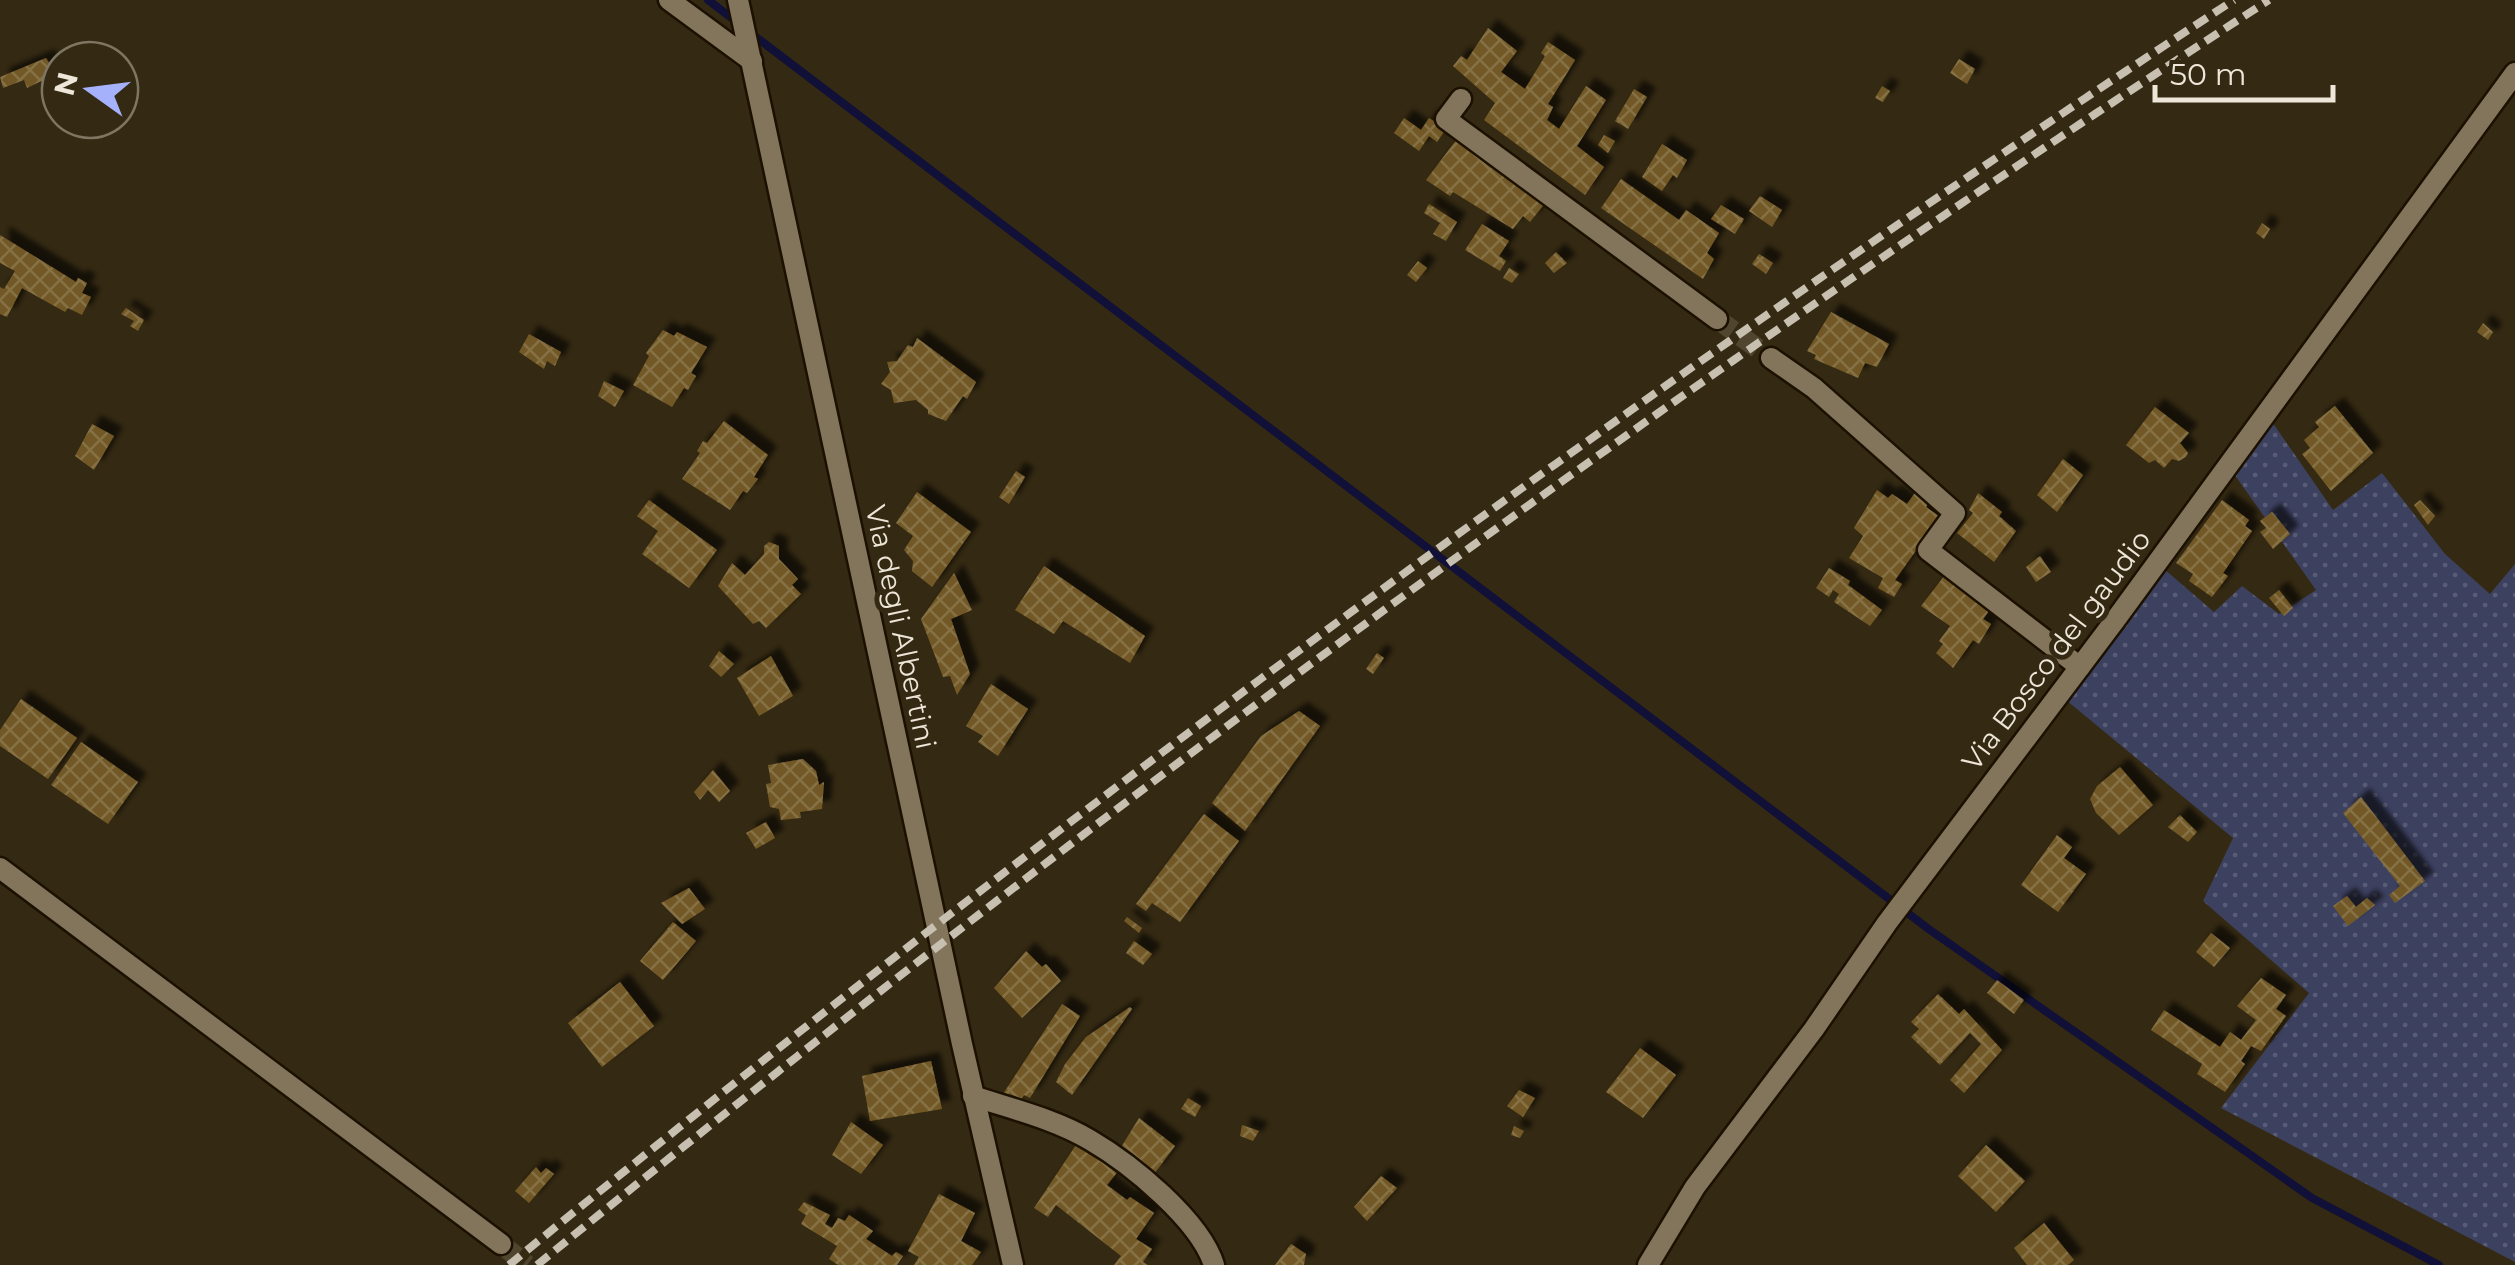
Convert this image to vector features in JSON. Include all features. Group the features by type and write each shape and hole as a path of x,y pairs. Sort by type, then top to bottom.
{"street":[{"path":"669,0 749,52"},
{"name":"Via degli Albertini","path":"739,7 1013,1265"},
{"name":"Via Bosco del gaudio","path":"1648,1265 1695,1187 2515,73"},
{"path":"1461,99 1446,118 1718,318"},
{"path":"1770,358 1814,388 1954,512 1928,550 2080,666"},
{"path":"0,868 501,1244"},
{"path":"974,1096 1091,1140 1169,1200 1194,1225 1214,1265"}],"shaded area":[{"path":"2270,419 2333,510 2382,473 2445,554 2490,594 2515,564 2515,1262 2221,1108 2309,993 2203,901 2233,838 2066,700 2164,569 2214,612 2242,586 2279,614 2316,590 2232,471"}],"building":[{"path":"1488,28 1517,51 1501,72 1525,89 1545,56 1541,53 1548,42 1575,60 1548,104 1553,107 1547,120 1559,129 1586,86 1606,100 1577,146 1604,167 1585,195 1484,120 1495,103 1453,66 1461,56 1467,60"},
{"path":"1959,59 1975,69 1967,84 1950,73"},
{"path":"40,60 40,82 27,88 24,80 3,88 0,77"},
{"path":"1882,86 1890,91 1883,102 1875,98"},
{"path":"1634,89 1647,97 1628,129 1615,121"},
{"path":"1404,118 1421,130 1429,118 1446,129 1437,142 1429,136 1419,151 1394,133"},
{"path":"1604,135 1615,141 1608,153 1598,145"},
{"path":"1457,139 1546,202 1530,222 1523,216 1513,229 1426,180"},
{"path":"1662,144 1687,160 1677,178 1673,175 1662,191 1642,177"},
{"path":"1621,179 1679,220 1686,210 1719,233 1707,253 1714,259 1703,279 1601,208"},
{"path":"1760,196 1782,210 1772,227 1749,211"},
{"path":"1429,204 1457,222 1446,241 1433,234 1440,223 1424,213"},
{"path":"1721,205 1744,219 1735,234 1711,219"},
{"path":"2262,223 2270,229 2264,239 2256,233"},
{"path":"1482,224 1509,241 1499,256 1506,261 1500,271 1465,250"},
{"path":"0,235 76,282 78,278 87,283 82,293 91,297 82,315 68,308 65,312 22,288 7,317 0,314 0,287 4,289 15,271 0,263"},
{"path":"1556,252 1567,263 1554,273 1545,263"},
{"path":"1759,254 1773,263 1766,274 1752,264"},
{"path":"1418,261 1427,268 1416,282 1407,275"},
{"path":"1509,268 1519,274 1512,283 1503,278"},
{"path":"126,308 144,320 138,331 130,326 134,321 121,314"},
{"path":"1831,312 1889,344 1877,367 1865,363 1858,378 1814,359 1816,355 1807,351"},
{"path":"2483,323 2493,332 2488,340 2477,332"},
{"path":"663,330 674,336 677,332 707,347 691,373 696,376 688,390 684,388 672,407 633,385 649,356 646,353"},
{"path":"529,334 561,352 555,366 547,361 544,369 519,352"},
{"path":"917,338 976,382 967,399 963,396 946,421 928,414 916,400 894,403 891,390 881,384 890,372 887,362 897,361"},
{"path":"604,381 624,391 615,407 598,396"},
{"path":"2335,406 2373,453 2331,491 2302,454 2310,448 2304,440 2319,427 2315,422"},
{"path":"2155,407 2189,433 2180,443 2188,453 2186,457 2172,459 2164,468 2155,460 2149,463 2126,445"},
{"path":"724,421 768,455 754,477 758,479 747,493 743,491 730,510 682,479 700,453 697,451 703,441 707,443"},
{"path":"92,424 114,436 94,470 75,456"},
{"path":"2063,459 2083,475 2057,512 2037,495"},
{"path":"1016,471 1025,477 1009,504 999,497"},
{"path":"1877,490 1907,504 1917,490 1932,498 1926,507 1940,517 1895,580 1902,584 1894,597 1878,588 1883,578 1849,558 1863,536 1854,528"},
{"path":"917,492 971,532 932,587 912,571 913,561 904,550 913,536 896,523"},
{"path":"1978,493 2002,512 1999,516 2016,531 1994,562 1957,533 1973,513 1969,510"},
{"path":"649,500 717,550 689,588 642,554 658,531 637,516"},
{"path":"2222,500 2249,520 2245,526 2252,531 2223,573 2228,576 2212,597 2189,581 2193,574 2176,563"},
{"path":"2420,500 2435,516 2428,525 2414,505"},
{"path":"2272,512 2290,534 2273,549 2260,532 2266,528 2260,521"},
{"path":"769,542 779,546 779,559 798,579 792,585 801,594 766,628 759,621 753,624 718,586 732,563 745,575 764,554 764,546"},
{"path":"2040,556 2051,572 2036,582 2026,567"},
{"path":"1044,566 1145,636 1130,663 1063,621 1054,634 1015,610"},
{"path":"1829,568 1882,610 1870,626 1834,602 1839,594 1833,590 1829,597 1816,588"},
{"path":"954,573 972,610 951,619 970,674 957,695 950,676 943,677 921,619"},
{"path":"1945,575 1991,608 1983,619 1991,624 1979,644 1973,640 1953,668 1936,653 1950,626 1921,606"},
{"path":"2279,590 2293,608 2284,616 2269,598"},
{"path":"719,651 734,664 721,677 709,666"},
{"path":"1377,653 1384,658 1373,674 1366,669"},
{"path":"771,656 793,696 759,716 737,678"},
{"path":"991,684 1028,709 998,756 978,742 983,736 966,726"},
{"path":"21,699 77,738 48,779 0,746 0,730"},
{"path":"1299,711 1320,726 1245,831 1212,803 1261,736"},
{"path":"81,742 138,782 108,824 51,785"},
{"path":"803,759 816,771 819,785 824,782 822,809 800,812 801,818 781,820 779,809 770,807 768,765"},
{"path":"2120,767 2153,805 2119,835 2096,813 2090,799 2097,786"},
{"path":"713,770 730,791 719,802 708,790 700,800 694,792"},
{"path":"2361,797 2425,881 2395,903 2389,895 2400,886 2343,813"},
{"path":"1204,814 1239,841 1180,922 1152,903 1146,911 1136,904"},
{"path":"2180,815 2197,832 2188,842 2168,827"},
{"path":"766,822 775,838 756,849 746,833"},
{"path":"2057,835 2072,847 2064,858 2086,874 2058,912 2021,885"},
{"path":"689,888 705,909 682,924 661,903"},
{"path":"2347,896 2356,907 2367,898 2375,905 2348,926 2333,906"},
{"path":"1127,917 1142,928 1139,933 1124,921"},
{"path":"673,922 696,941 663,980 640,961"},
{"path":"2211,933 2230,948 2214,967 2196,952"},
{"path":"1134,941 1152,954 1143,965 1126,953"},
{"path":"1026,951 1042,967 1046,964 1061,981 1022,1018 994,988"},
{"path":"2261,978 2286,995 2276,1009 2286,1016 2261,1051 2251,1046 2241,1061 2245,1064 2225,1092 2197,1074 2202,1064 2151,1030 2164,1010 2220,1047 2230,1032 2241,1040 2256,1020 2237,1006"},
{"path":"1997,980 2024,1000 2014,1014 1987,993"},
{"path":"620,982 654,1026 602,1067 568,1023"},
{"path":"1938,994 1959,1014 1964,1009 2002,1050 1964,1093 1950,1080 1981,1044 1970,1033 1940,1065 1911,1037 1919,1029 1911,1022"},
{"path":"1062,1004 1080,1016 1030,1098 1024,1095 1018,1103 1003,1094"},
{"path":"1130,1007 1072,1095 1056,1082 1065,1064 1086,1037"},
{"path":"1640,1048 1676,1075 1643,1118 1606,1092"},
{"path":"931,1061 942,1109 870,1121 862,1076"},
{"path":"1519,1090 1535,1098 1523,1117 1507,1106"},
{"path":"1188,1098 1201,1106 1195,1117 1181,1109"},
{"path":"1139,1118 1175,1146 1154,1174 1120,1149"},
{"path":"851,1122 883,1145 861,1174 832,1155"},
{"path":"1242,1125 1259,1131 1253,1141 1240,1136"},
{"path":"1514,1126 1524,1131 1520,1138 1511,1135"},
{"path":"1078,1142 1119,1170 1107,1185 1154,1213 1136,1239 1152,1249 1143,1262 1148,1265 1114,1265 1121,1256 1056,1205 1048,1217 1034,1208"},
{"path":"1986,1145 2025,1181 1996,1212 1958,1176"},
{"path":"536,1167 541,1173 546,1168 554,1174 529,1203 515,1191"},
{"path":"1381,1176 1397,1188 1367,1221 1354,1207"},
{"path":"939,1194 975,1213 961,1241 981,1252 972,1265 914,1265 919,1257 908,1251"},
{"path":"804,1202 830,1215 825,1224 832,1228 838,1218 845,1221 849,1215 873,1231 866,1239 892,1256 896,1252 903,1256 897,1265 838,1265 829,1259 837,1246 801,1224 806,1215 798,1210"},
{"path":"2044,1223 2074,1260 2068,1265 2027,1265 2014,1248"},
{"path":"1291,1244 1306,1254 1304,1265 1275,1265"}],"waterway":[{"path":"708,0 737,22"},
{"path":"748,31 1930,930 2312,1198 2439,1265"}],"tunnel":[{"path":"1717,319 1771,358"},
{"path":"501,1244 527,1265"}],"railway":[{"path":"509,1265 928,932 1355,609 1790,299 2234,0"},
{"path":"537,1265 957,931 1386,609 1823,298 2269,0"}]}
